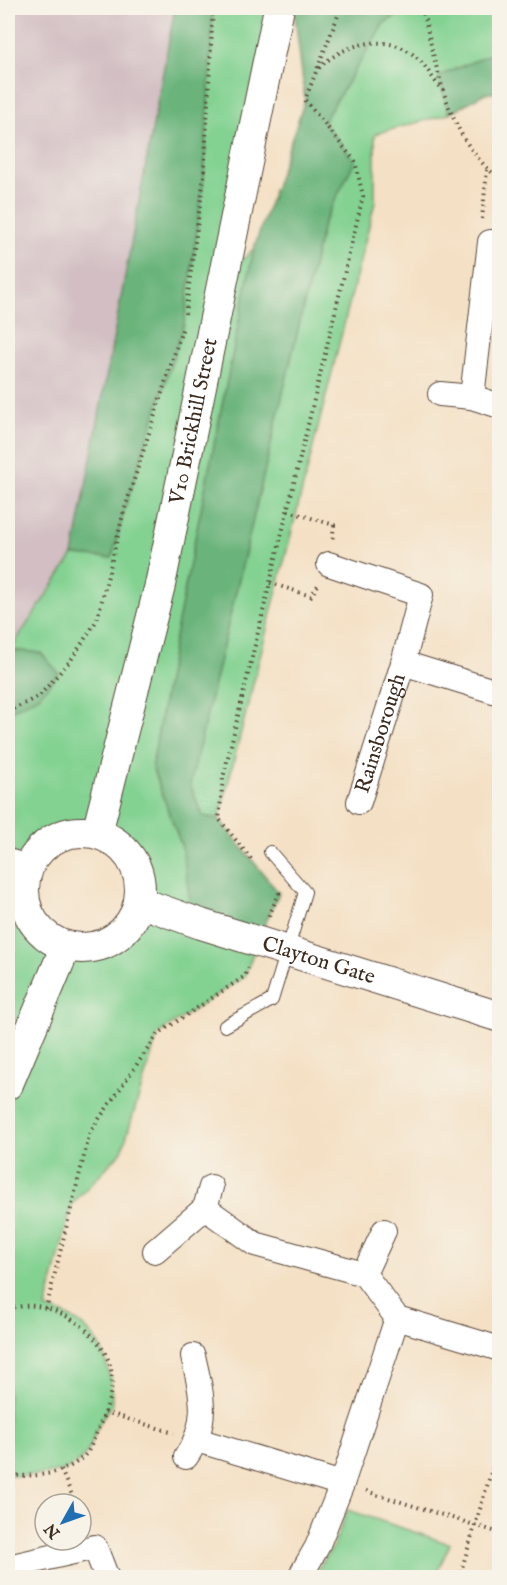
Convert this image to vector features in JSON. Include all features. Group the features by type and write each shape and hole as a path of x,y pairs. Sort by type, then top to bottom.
{"street":[{"name":"V10 Brickhill Street","path":"97,833 160,585 279,8"},
{"path":"472,397 490,242"},
{"path":"440,394 472,397 500,406"},
{"name":"Rainsborough","path":"329,564 421,595 403,663 359,802"},
{"name":"Rainsborough","path":"403,663 500,693"},
{"path":"79,831 97,833 118,844 134,863 140,883 139,902 130,922 118,936 99,946 83,948 66,946 46,936 28,914 17,864 58,836 79,831"},
{"name":"Clayton Gate","path":"139,902 288,952 500,1017"},
{"path":"8,1084 66,946"},
{"path":"155,1251 208,1198 255,1244 364,1274 397,1318 500,1349"},
{"path":"364,1274 384,1230"},
{"path":"301,1575 317,1547 342,1484 397,1318"},
{"path":"193,1356 204,1402 192,1449 342,1484"},
{"path":"17,1565 95,1547 107,1578"}],"lane":[{"path":"225,1026 272,1000 305,892 270,852"}],"path":[{"path":"8,712 39,696 71,660 97,620 123,511 184,324 204,177 213,8"},
{"path":"256,866 219,819 222,778 363,196 354,161 305,100 341,8"},
{"path":"422,8 443,92 458,130 487,169 500,178"},
{"path":"317,70 329,58 345,49 369,42 390,43 416,56 443,92"},
{"path":"487,169 481,233 490,242"},
{"path":"46,1309 90,1132 158,1034 244,976 279,893 271,884"},
{"path":"8,1308 34,1306 62,1313 86,1328 103,1351 112,1378 105,1412 85,1455 61,1470 34,1477 8,1475"},
{"path":"105,1412 192,1449"},
{"path":"459,1578 473,1525 500,1443"},
{"path":"61,1470 71,1492"},
{"path":"342,1484 500,1533"}],"shaded area":[{"path":"8,8 175,8 73,555 8,652"}],"green space":[{"path":"175,8 213,8 204,177 184,324 124,511 112,558 73,555"},
{"path":"213,8 280,8 224,279 254,248 173,647 152,767 182,847 193,921 257,942 245,976 158,1034 122,1151 72,1204 46,1308 78,1322 98,1344 109,1372 112,1406 100,1422 87,1452 72,1466 39,1475 8,1475 8,712 39,696 41,653 10,650 73,555 112,557 124,511 184,324 204,176","holes":["79,831 110,841 132,862 141,890 138,906 131,922 122,933 110,941 98,946 71,946 47,935 31,916 24,896 25,875 34,855 50,840"]},
{"path":"294,8 410,8 384,23 323,122 355,161 323,224 190,785 203,816 219,819 279,893 257,942 193,921 182,847 152,767 173,647 254,248 305,100"},
{"path":"410,8 499,8 499,53 439,76 449,114 375,134 375,202 219,819 203,816 190,785 323,224 354,161 323,122 384,23"},
{"path":"493,53 499,53 499,93 485,93 449,114 439,76"},
{"path":"10,650 41,653 59,673 39,696 8,712 8,652"},
{"path":"348,1510 450,1544 435,1577 312,1578 333,1547"}]}
